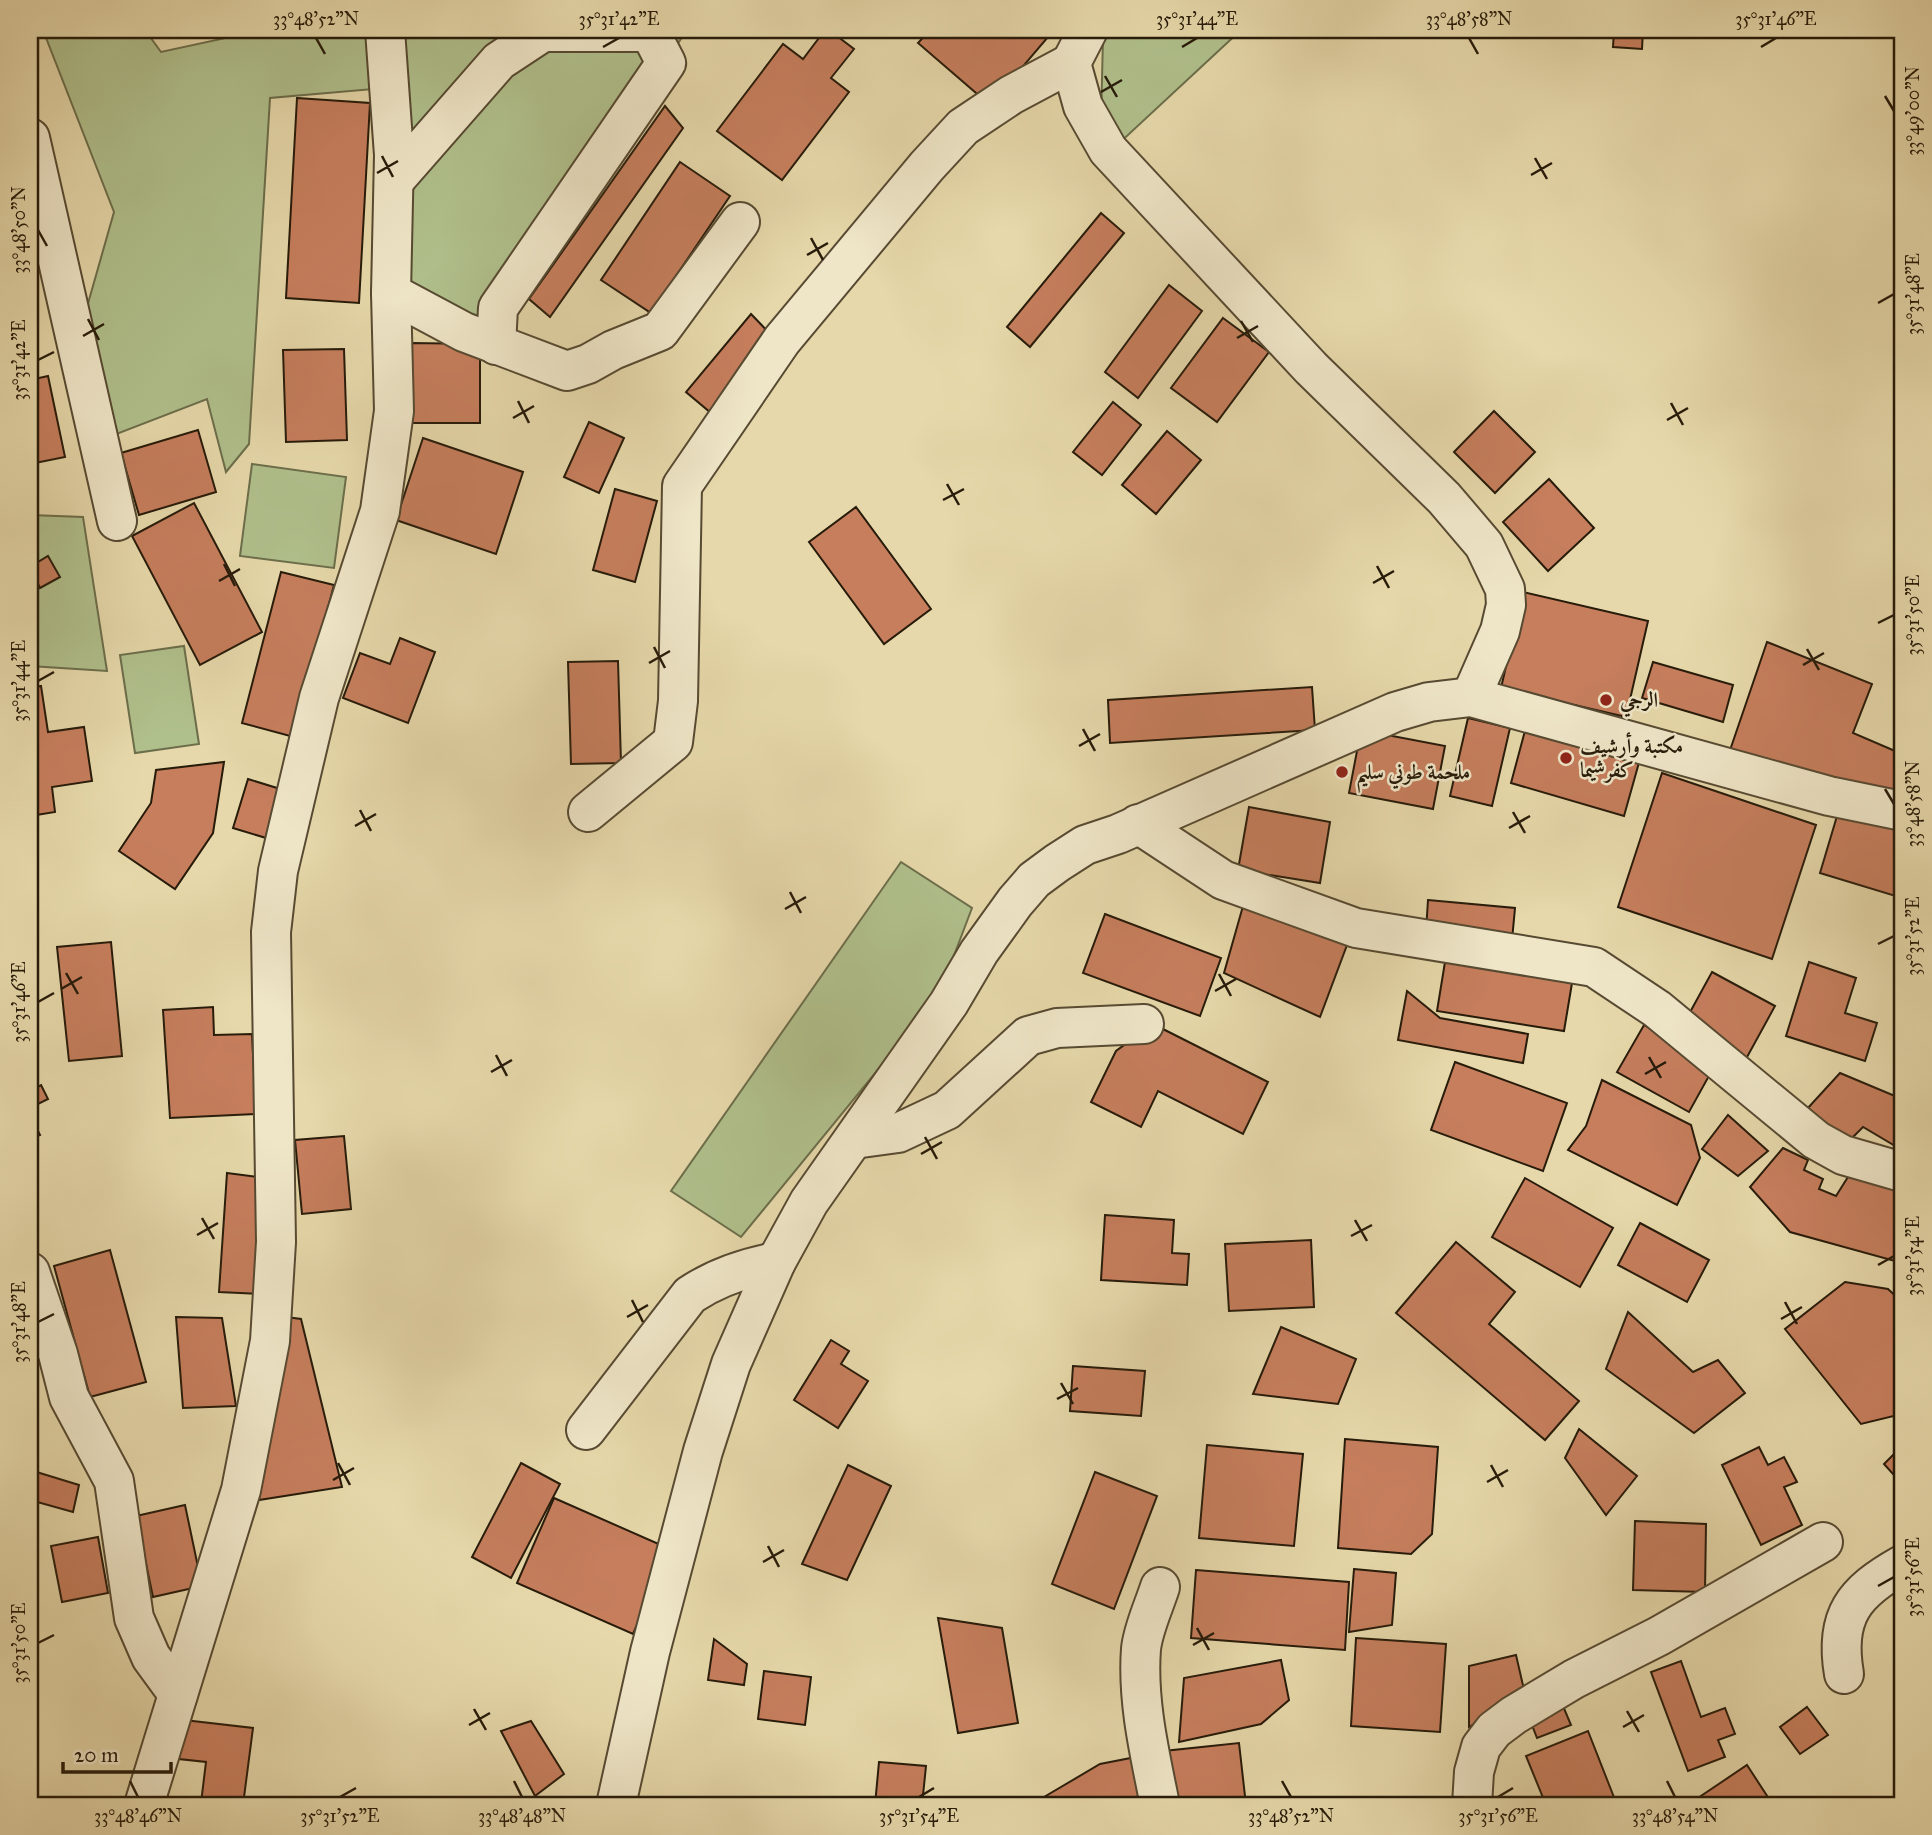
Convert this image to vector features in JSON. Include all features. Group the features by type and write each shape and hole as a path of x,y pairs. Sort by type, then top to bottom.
{"street":[{"path":"144,1805 241,1490 270,1341 276,1242 271,932 278,871 319,698 380,511 394,411 391,293 394,155 385,30"},
{"path":"394,181 499,61 543,32 650,32 666,63 498,308 496,345"},
{"path":"1080,46 1083,106 1108,150 1311,368 1444,498 1483,545 1505,589 1506,605 1500,631 1471,697"},
{"path":"588,811 673,742 678,701 682,486 702,454 782,340 927,166 963,127 1080,46"},
{"path":"30,138 117,521"},
{"path":"391,293 464,332 568,371 660,331 740,222"},
{"path":"616,1805 650,1652 703,1451 731,1364 776,1262 809,1202 949,1003 979,952 1034,880 1085,845 1283,763 1395,712 1429,702 1471,697 1829,796 1902,811"},
{"path":"1138,824 1223,880 1356,928 1594,967 1657,1009 1816,1140 1843,1155 1902,1172"},
{"path":"854,1139 898,1132 947,1110 1028,1036 1057,1028 1144,1024"},
{"path":"586,1430 690,1295 708,1283 744,1268 776,1262"},
{"path":"30,1272 58,1354 69,1397 114,1481 134,1618 151,1657 178,1694"},
{"path":"1472,1805 1474,1772 1480,1748 1494,1730 1514,1715 1574,1679 1659,1636 1823,1542"},
{"path":"1844,1674 1840,1653 1848,1612 1860,1594 1875,1580 1902,1564"},
{"path":"1160,1587 1142,1647 1142,1687 1148,1750 1160,1805"}],"green space":[{"path":"43,30 145,30 161,52 235,36 236,30 687,30 482,330 387,265 396,87 270,98 249,444 226,472 207,399 114,435 87,307 114,212"},
{"path":"1112,30 1241,30 1100,161 1103,38"},
{"path":"252,464 346,477 334,568 240,556"},
{"path":"30,515 83,517 107,671 30,666"},
{"path":"184,646 199,744 135,753 120,655"},
{"path":"901,862 972,908 939,995 741,1237 671,1191"}],"building":[{"path":"825,30 829,30 854,49 831,78 849,92 782,180 717,131 783,44 803,59"},
{"path":"930,30 1054,30 990,105 918,43"},
{"path":"1614,30 1643,30 1642,49 1613,47"},
{"path":"297,98 370,103 359,303 286,298"},
{"path":"665,106 683,128 550,317 529,299"},
{"path":"680,162 730,196 651,313 601,280"},
{"path":"1101,213 1124,233 1030,347 1007,327"},
{"path":"1169,285 1202,311 1138,398 1105,372"},
{"path":"751,314 776,340 717,418 686,392"},
{"path":"1223,318 1269,352 1217,422 1171,388"},
{"path":"411,343 480,344 480,423 411,423"},
{"path":"344,349 347,440 286,442 283,350"},
{"path":"48,376 65,457 30,464 30,380"},
{"path":"1113,402 1141,425 1102,475 1073,452"},
{"path":"1494,411 1535,452 1495,493 1454,452"},
{"path":"589,422 624,438 599,493 564,477"},
{"path":"198,430 216,492 139,515 121,453"},
{"path":"1167,431 1201,460 1156,514 1122,485"},
{"path":"423,438 523,472 496,554 396,520"},
{"path":"1549,479 1594,528 1548,571 1503,522"},
{"path":"615,489 657,501 635,582 593,570"},
{"path":"194,503 262,632 200,665 132,536"},
{"path":"856,507 931,609 884,644 809,542"},
{"path":"48,556 60,577 40,588 30,567"},
{"path":"281,572 334,585 294,737 242,723"},
{"path":"1523,592 1648,621 1626,717 1501,688"},
{"path":"400,638 435,652 408,723 343,698 360,653 390,664"},
{"path":"1767,642 1872,684 1853,733 1902,754 1902,803 1727,759"},
{"path":"618,661 621,763 571,764 568,662"},
{"path":"1653,662 1733,685 1723,722 1642,698"},
{"path":"41,686 48,732 84,727 92,781 52,787 55,812 30,816 30,688"},
{"path":"1312,687 1315,730 1110,743 1108,700"},
{"path":"1468,718 1510,728 1492,806 1450,796"},
{"path":"1526,727 1640,759 1624,816 1511,783"},
{"path":"1361,730 1445,746 1433,809 1349,793"},
{"path":"224,762 213,833 175,889 119,851 151,803 156,770"},
{"path":"1662,773 1816,825 1772,959 1618,907"},
{"path":"248,779 290,792 276,841 233,828"},
{"path":"1840,806 1902,824 1902,898 1820,873"},
{"path":"1249,807 1330,822 1320,883 1238,870"},
{"path":"1428,900 1515,908 1512,940 1426,931"},
{"path":"1243,906 1347,945 1320,1017 1224,973"},
{"path":"1105,914 1221,958 1200,1016 1083,973"},
{"path":"111,942 122,1056 69,1061 57,947"},
{"path":"1445,962 1572,983 1564,1031 1437,1011"},
{"path":"1809,962 1856,978 1845,1013 1877,1023 1865,1061 1786,1036"},
{"path":"1712,972 1775,1006 1746,1059 1683,1025"},
{"path":"1407,991 1440,1018 1528,1034 1523,1063 1398,1040"},
{"path":"213,1007 214,1035 252,1034 256,1114 170,1118 163,1010"},
{"path":"1153,1024 1268,1082 1243,1134 1158,1091 1141,1127 1091,1102 1116,1051"},
{"path":"1644,1025 1715,1065 1689,1112 1617,1072"},
{"path":"1455,1062 1567,1103 1543,1171 1431,1130"},
{"path":"1840,1073 1902,1099 1902,1150 1863,1127 1845,1145 1807,1109"},
{"path":"1602,1080 1691,1125 1700,1158 1677,1205 1568,1150 1586,1126"},
{"path":"41,1085 48,1099 30,1108 30,1091"},
{"path":"30,1115 40,1135 30,1139"},
{"path":"1728,1115 1768,1151 1738,1176 1702,1149"},
{"path":"344,1136 351,1209 302,1214 295,1140"},
{"path":"1783,1148 1808,1160 1804,1170 1823,1179 1819,1189 1836,1196 1853,1169 1902,1184 1902,1263 1790,1232 1750,1187"},
{"path":"227,1173 265,1178 261,1294 219,1292"},
{"path":"1525,1178 1613,1228 1580,1287 1492,1237"},
{"path":"1105,1215 1174,1220 1172,1253 1189,1254 1187,1285 1101,1280"},
{"path":"1640,1223 1709,1260 1687,1302 1618,1265"},
{"path":"1311,1240 1314,1307 1229,1311 1225,1244"},
{"path":"1456,1242 1515,1292 1489,1324 1579,1401 1545,1440 1396,1313"},
{"path":"110,1250 146,1382 90,1397 54,1266"},
{"path":"1845,1282 1888,1289 1902,1302 1902,1414 1861,1424 1785,1329"},
{"path":"30,1298 51,1358 30,1363"},
{"path":"1628,1312 1693,1372 1718,1360 1745,1393 1694,1433 1606,1369"},
{"path":"278,1316 301,1319 342,1487 259,1500"},
{"path":"176,1317 222,1318 236,1406 183,1408"},
{"path":"1281,1327 1356,1359 1338,1404 1253,1394"},
{"path":"831,1340 849,1351 841,1364 868,1381 838,1428 794,1400"},
{"path":"1073,1366 1145,1371 1141,1416 1070,1411"},
{"path":"1579,1429 1637,1476 1606,1515 1565,1458"},
{"path":"1345,1439 1438,1447 1432,1534 1411,1554 1338,1548"},
{"path":"1207,1445 1303,1454 1294,1546 1199,1538"},
{"path":"1902,1446 1902,1484 1884,1464"},
{"path":"1759,1447 1768,1465 1784,1457 1797,1482 1784,1487 1802,1525 1761,1545 1722,1465"},
{"path":"521,1463 560,1484 511,1578 472,1557"},
{"path":"848,1465 891,1486 847,1580 802,1564"},
{"path":"30,1470 79,1485 73,1512 30,1500"},
{"path":"1095,1472 1157,1496 1114,1609 1052,1584"},
{"path":"554,1498 670,1549 633,1634 517,1583"},
{"path":"185,1505 202,1586 153,1597 136,1516"},
{"path":"1635,1521 1706,1524 1705,1592 1633,1590"},
{"path":"98,1537 108,1593 62,1602 51,1546"},
{"path":"1354,1569 1396,1573 1392,1625 1349,1632"},
{"path":"1196,1570 1349,1582 1345,1650 1191,1638"},
{"path":"938,1618 1002,1628 1018,1723 958,1733"},
{"path":"1356,1638 1446,1644 1440,1732 1351,1726"},
{"path":"714,1639 747,1664 744,1685 708,1680"},
{"path":"1516,1655 1525,1694 1469,1727 1469,1666"},
{"path":"1281,1660 1289,1700 1261,1724 1179,1742 1184,1678"},
{"path":"1681,1661 1701,1717 1725,1708 1735,1734 1718,1740 1725,1757 1688,1771 1651,1672"},
{"path":"764,1671 811,1677 805,1725 758,1719"},
{"path":"1560,1699 1571,1725 1537,1738 1527,1712"},
{"path":"1807,1707 1828,1735 1800,1754 1780,1727"},
{"path":"184,1720 253,1728 243,1805 201,1803 206,1762 179,1759"},
{"path":"531,1721 564,1774 535,1796 501,1731"},
{"path":"1588,1731 1617,1805 1546,1805 1526,1756"},
{"path":"1239,1743 1246,1805 1170,1805 1164,1751"},
{"path":"1141,1756 1152,1805 1049,1805 1044,1797 1100,1764"},
{"path":"879,1762 926,1766 922,1805 875,1805"},
{"path":"1747,1765 1773,1805 1694,1805 1692,1802"}],"place":[{"name":"الرجي","path":"1606,700"},
{"name":"مكتبة وأرشيف كفرشيما","path":"1566,758"},
{"name":"ملحمة طوني سليم","path":"1342,772"}]}
